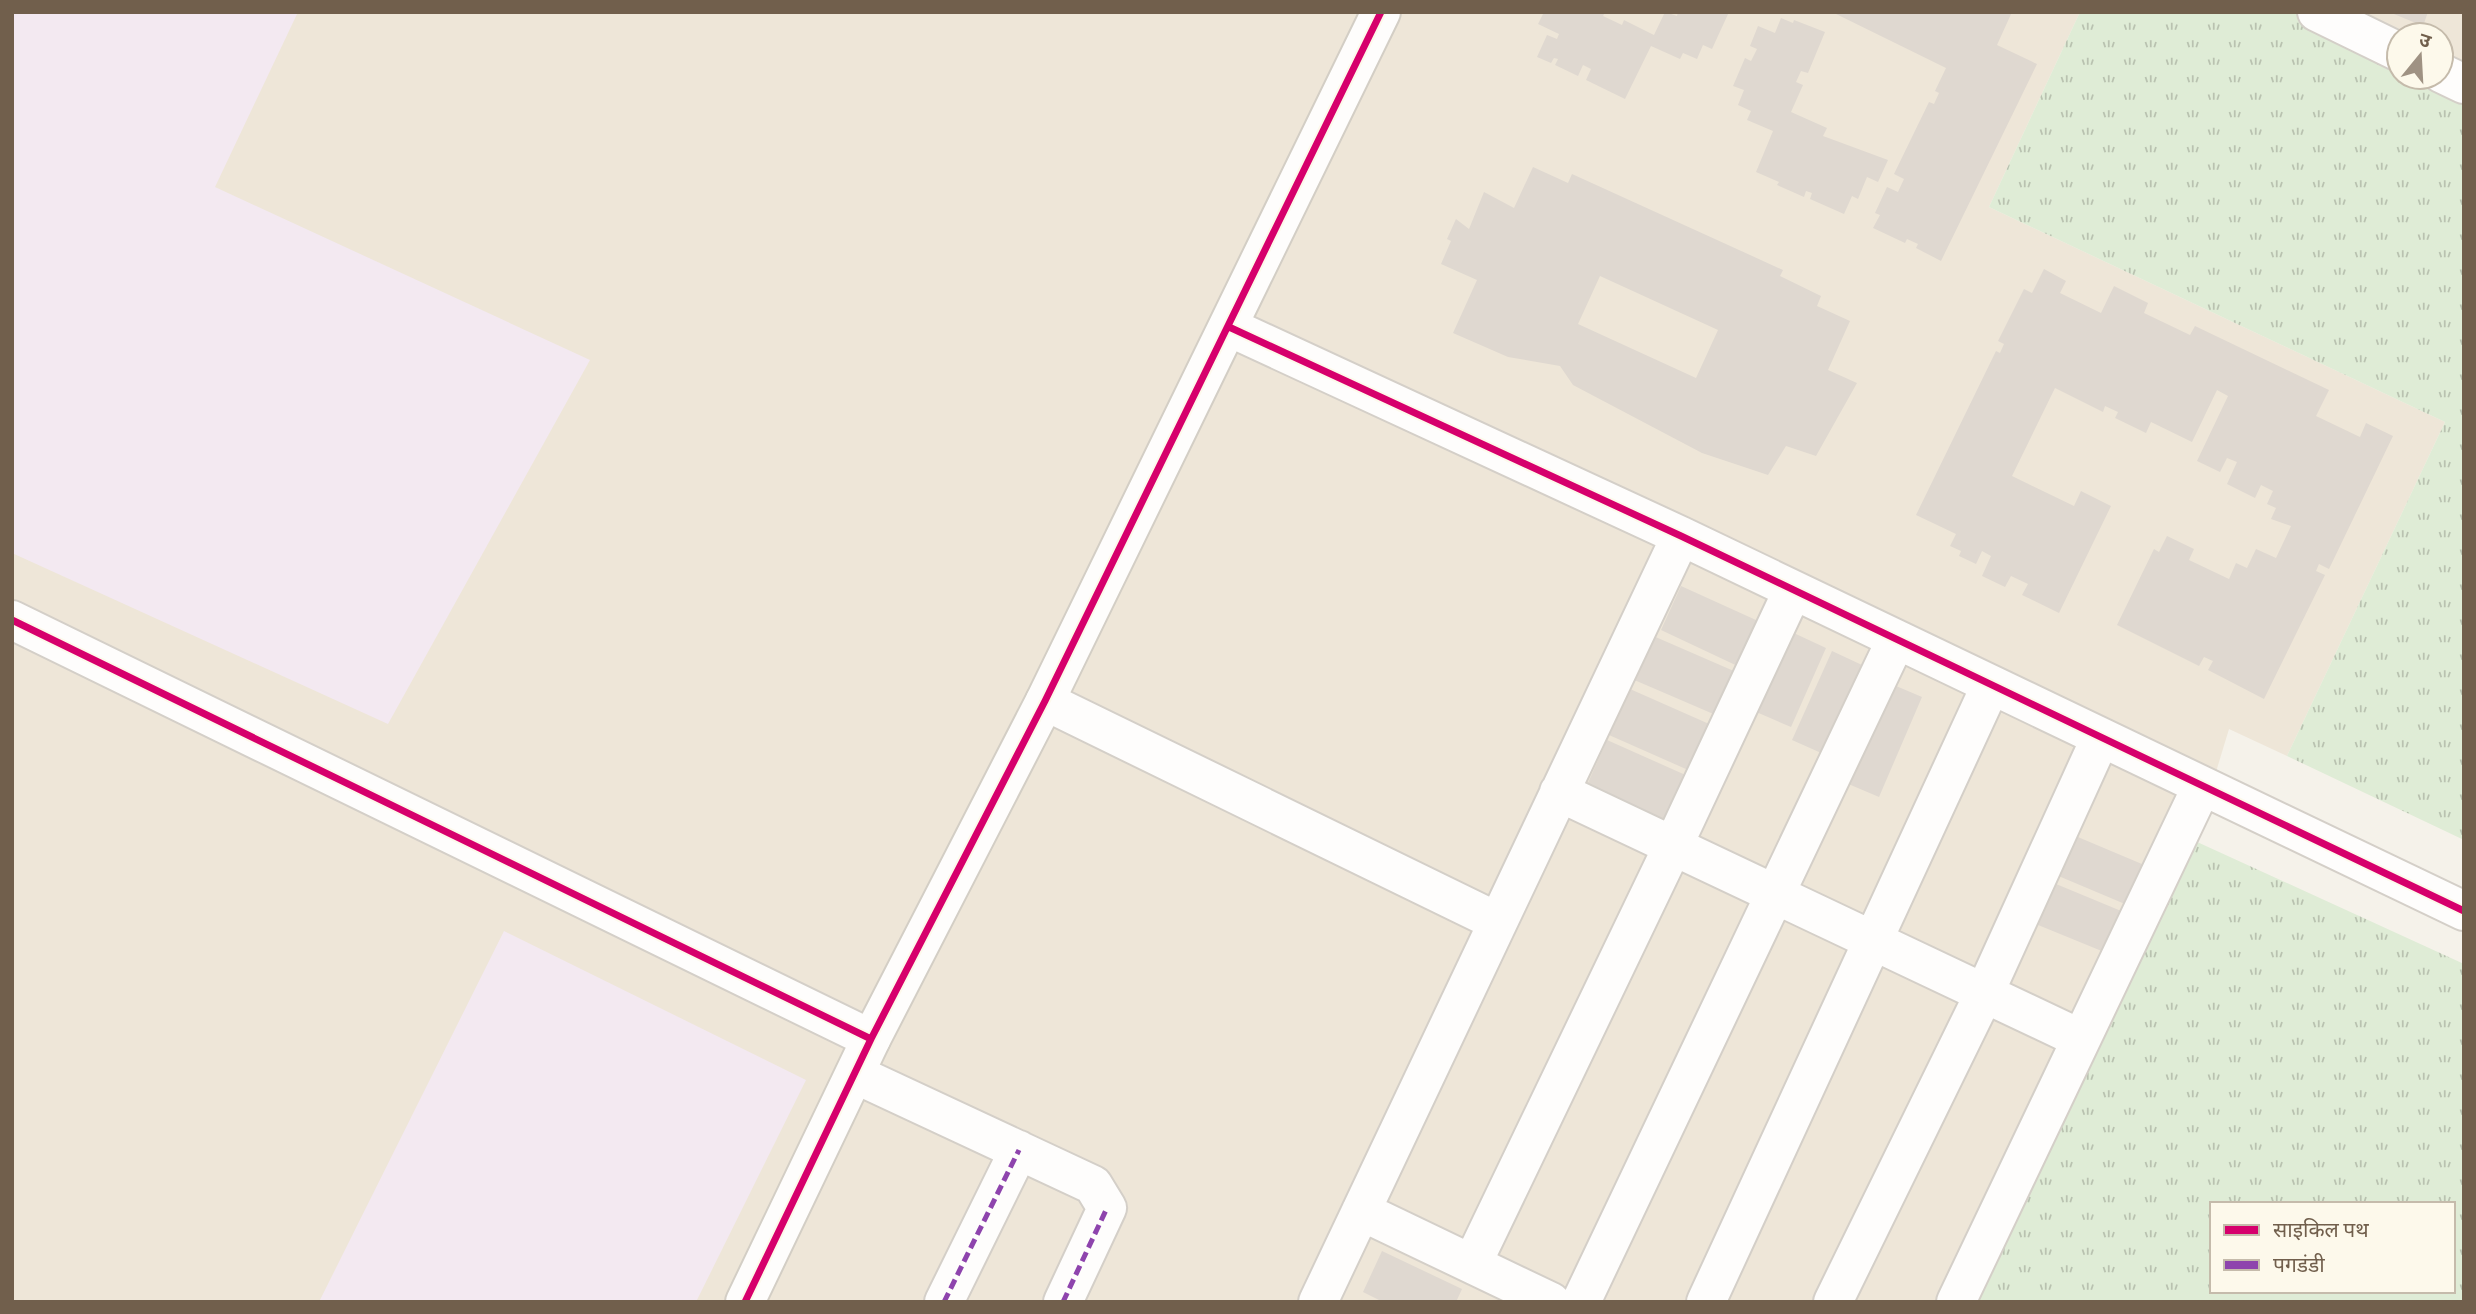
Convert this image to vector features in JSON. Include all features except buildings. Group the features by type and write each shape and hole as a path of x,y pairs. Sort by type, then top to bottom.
{"street":[{"path":"746,1302 871,1040 1045,701 1381,12"},
{"path":"2317,12 2385,45"},
{"path":"1229,327 1681,536 2464,911"},
{"path":"1318,1302 1681,536"},
{"path":"1472,1264 1793,590"},
{"path":"12,620 871,1040"},
{"path":"1581,1302 1896,640"},
{"path":"1706,1302 1991,685"},
{"path":"1045,701 1498,922"},
{"path":"1833,1302 1984,994 2101,737"},
{"path":"1956,1302 2202,786"},
{"path":"1559,792 2081,1039"},
{"path":"855,1074 1093,1185 1107,1208 1063,1302"},
{"path":"944,1302 1019,1150"},
{"path":"1361,1211 1551,1302"}],"shaded area":[{"path":"12,12 2080,12 1989,207 2445,422 2287,756 2229,729 2195,841 1976,1302 12,1302"},
{"path":"12,12 298,12 215,187 590,360 388,724 12,553"},
{"path":"2344,12 2464,12 2464,70 2455,66 2455,21 2385,21 2385,29"},
{"path":"504,931 806,1080 696,1302 319,1302"}],"green space":[{"path":"2080,12 2344,12 2385,32 2385,91 2455,91 2455,73 2464,70 2464,840 2287,756 2445,422 1989,207"},
{"path":"2195,841 2464,964 2464,1302 1976,1302"}],"marked path":[{"path":"944,1302 1019,1150"},
{"path":"1063,1302 1107,1208"}],"cycle path":[{"path":"745,1302 871,1039 1045,701 1381,12"},
{"path":"1229,327 1681,536 2464,911"},
{"path":"12,620 871,1039"}]}
